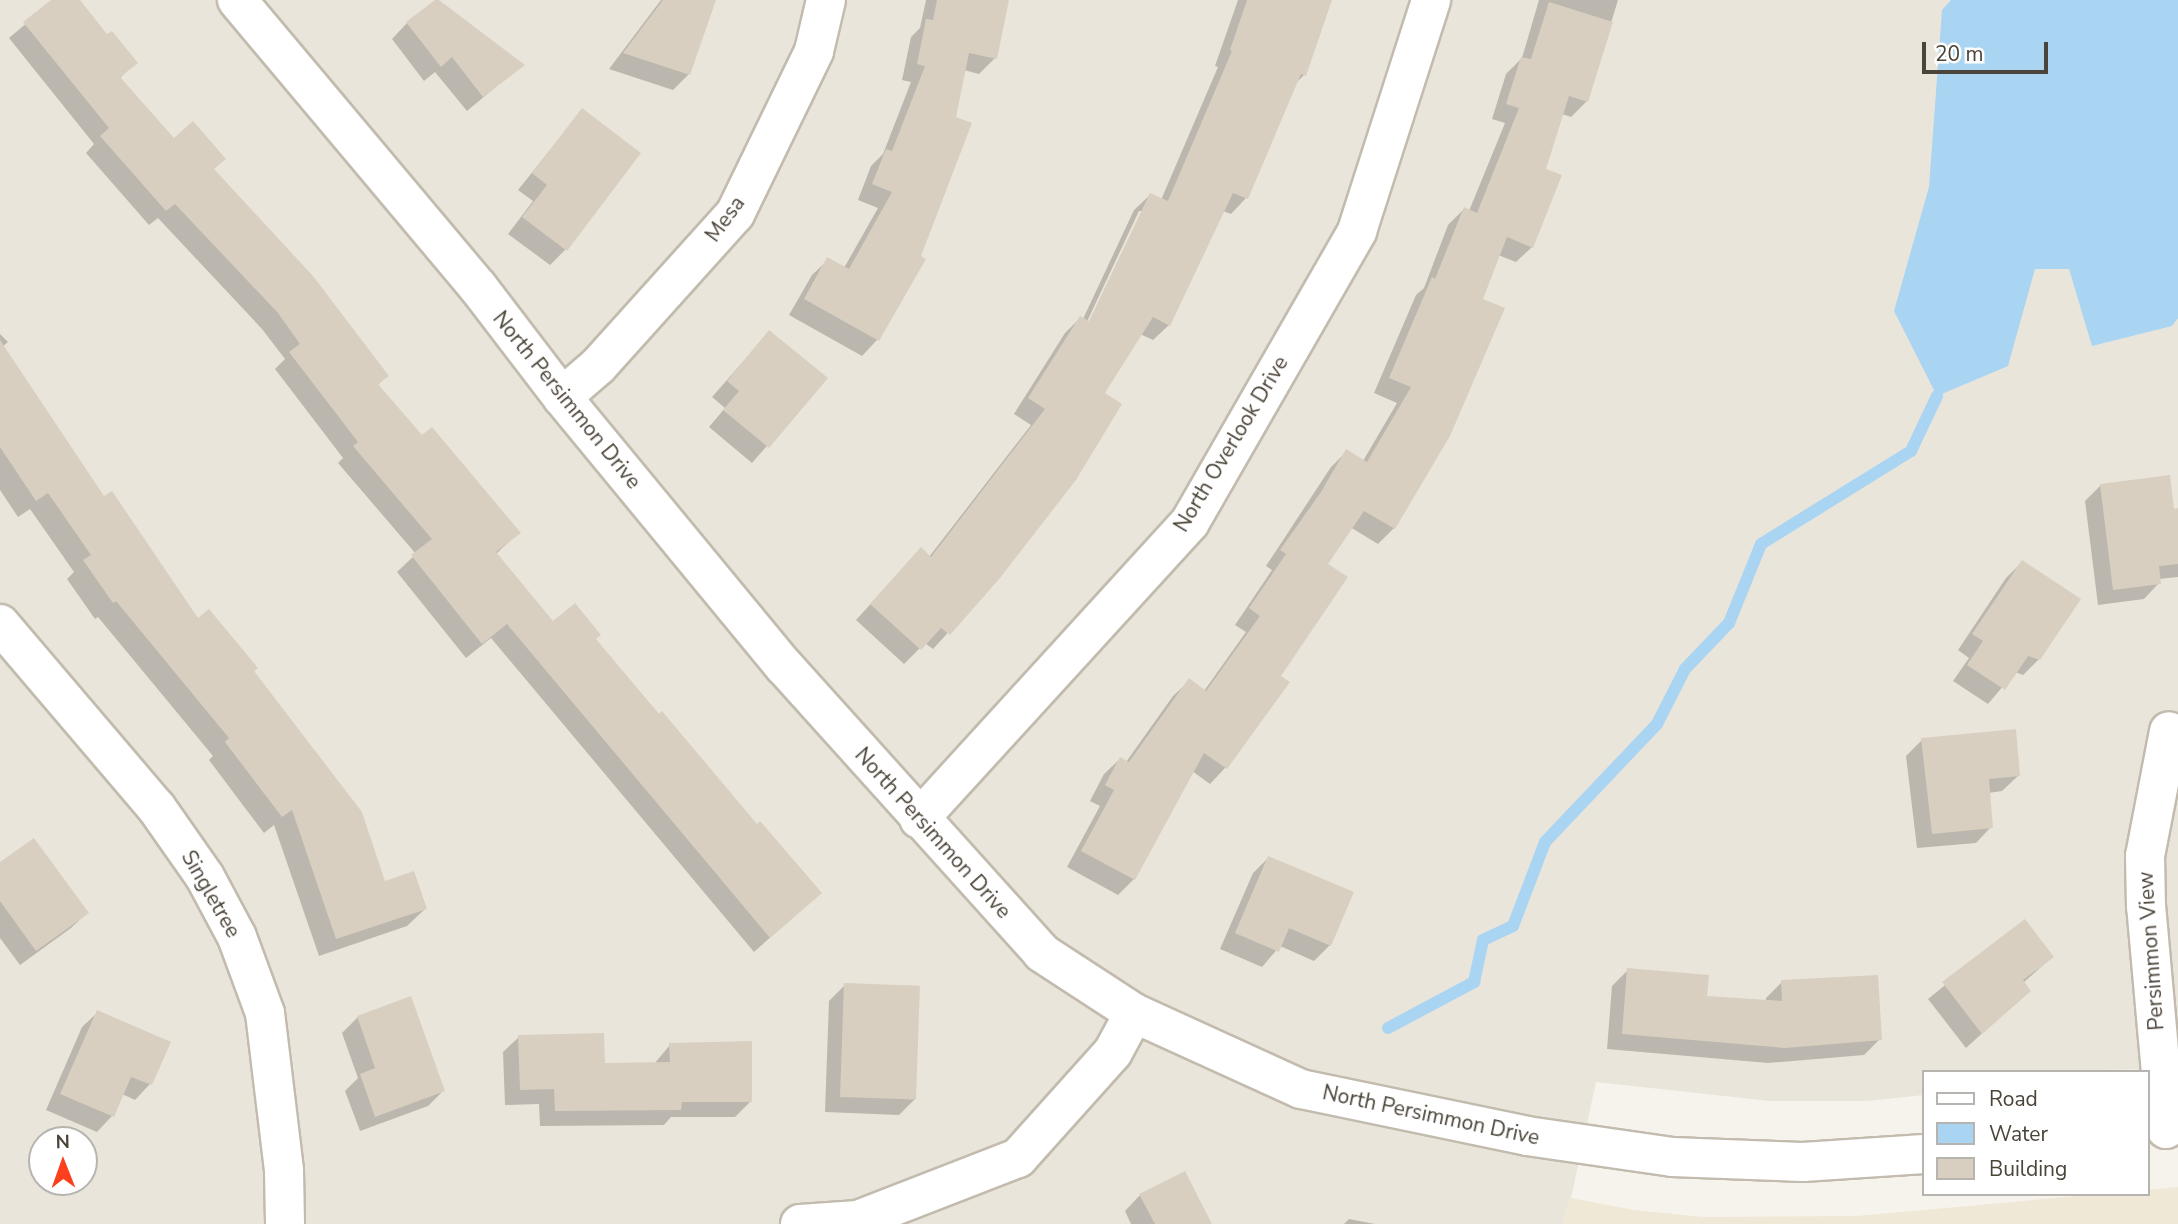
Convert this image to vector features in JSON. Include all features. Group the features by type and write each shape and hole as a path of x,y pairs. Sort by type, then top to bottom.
{"street":[{"name":"North Persimmon Drive","path":"237,0 478,287 562,397 784,666 1042,953 1133,1013 1301,1089 1527,1136 1672,1157 1803,1162 1923,1154"},
{"name":"Mesa","path":"562,397 598,366 735,214 814,51 826,0"},
{"name":"North Overlook Drive","path":"919,819 1190,522 1357,231 1431,0"},
{"name":"Singletree","path":"0,624 156,807 205,877 237,937 265,1013 284,1171 285,1224"},
{"name":"Persimmon View","path":"2164,1130 2146,907 2145,856 2169,731"},
{"path":"800,1224 858,1220 1018,1158 1113,1052 1133,1013"}],"shaded area":[{"path":"0,0 2178,0 2178,1069 1923,1070 1923,1095 1867,1101 1770,1101 1596,1082 1571,1198 1562,1224 0,1224"},
{"path":"2178,1187 2178,1224 1562,1224 1571,1198 1634,1210 1703,1217 1857,1216 2077,1196 2150,1196 2150,1190"}],"water":[{"path":"1951,0 2178,0 2178,318 2172,326 2092,346 2069,269 2035,269 2008,366 1937,396 1894,311 1929,187 1942,10"}],"building":[{"path":"51,0 80,0 107,34 112,31 138,63 120,77 174,138 193,121 226,159 214,169 313,276 389,376 378,384 422,435 432,427 521,533 496,552 553,621 575,603 601,635 596,639 659,714 662,711 757,824 760,821 822,893 770,938 507,624 482,644 411,555 432,539 353,446 358,442 289,352 300,344 278,313 175,204 166,211 100,136 109,128 23,22"},
{"path":"435,0 439,0 525,65 483,97 452,57 441,67 406,22"},
{"path":"663,0 716,0 690,75 623,53"},
{"path":"937,0 1009,0 997,59 969,53 956,117 972,123 921,256 926,259 879,341 804,299 827,257 849,269 892,192 872,184 886,149 892,151 925,66 917,64 926,19 933,20"},
{"path":"1247,0 1332,0 1306,76 1301,74 1248,199 1233,193 1170,326 1153,317 1105,393 1122,404 1076,480 1000,578 950,635 941,628 921,650 870,604 921,547 931,557 1045,409 1028,398 1080,316 1089,321 1150,193 1168,201 1232,51 1230,50"},
{"path":"1549,2 1613,22 1588,102 1569,96 1546,169 1562,175 1533,248 1507,237 1483,299 1505,308 1450,436 1395,529 1364,511 1328,564 1348,577 1281,676 1290,682 1227,769 1204,753 1135,880 1081,851 1114,790 1105,785 1120,757 1129,762 1189,678 1206,691 1260,616 1249,608 1286,554 1280,550 1321,492 1346,449 1367,462 1411,387 1389,378 1432,277 1435,279 1464,207 1477,213 1519,108 1506,104 1521,57 1531,59"},
{"path":"582,108 641,153 567,251 522,217 547,185 532,173"},
{"path":"769,330 828,378 769,448 723,410 739,391 727,381"},
{"path":"0,340 104,496 112,491 198,618 209,609 258,668 254,671 362,812 385,881 414,871 427,909 336,939 292,810 282,817 225,742 229,738 116,601 113,603 83,560 91,555 48,493 36,501 0,447"},
{"path":"2170,475 2174,509 2178,508 2178,564 2159,566 2161,584 2113,590 2100,484"},
{"path":"2022,560 2081,599 2040,660 2028,656 2005,690 1967,665 1983,641 1972,634"},
{"path":"2016,729 2020,776 1989,779 1993,828 1932,834 1921,738"},
{"path":"34,838 89,913 36,951 0,901 0,862"},
{"path":"1268,856 1354,892 1331,946 1289,928 1279,952 1235,933"},
{"path":"2025,919 2054,957 2023,980 2031,991 1982,1034 1942,982"},
{"path":"1627,968 1709,975 1707,996 1782,1001 1781,980 1878,975 1882,1040 1785,1048 1622,1034"},
{"path":"844,983 920,986 916,1100 840,1097"},
{"path":"411,996 445,1091 375,1117 360,1074 375,1068 357,1016"},
{"path":"97,1010 171,1042 152,1085 131,1077 114,1117 60,1094"},
{"path":"604,1033 605,1063 670,1062 669,1043 752,1041 752,1102 682,1102 681,1110 555,1111 554,1089 520,1090 518,1035"},
{"path":"1185,1171 1212,1224 1155,1224 1139,1194"}],"waterway":[{"path":"1388,1028 1474,982 1483,940 1513,926 1545,842 1657,724 1685,669 1729,623 1761,544 1911,451 1937,396"}]}
